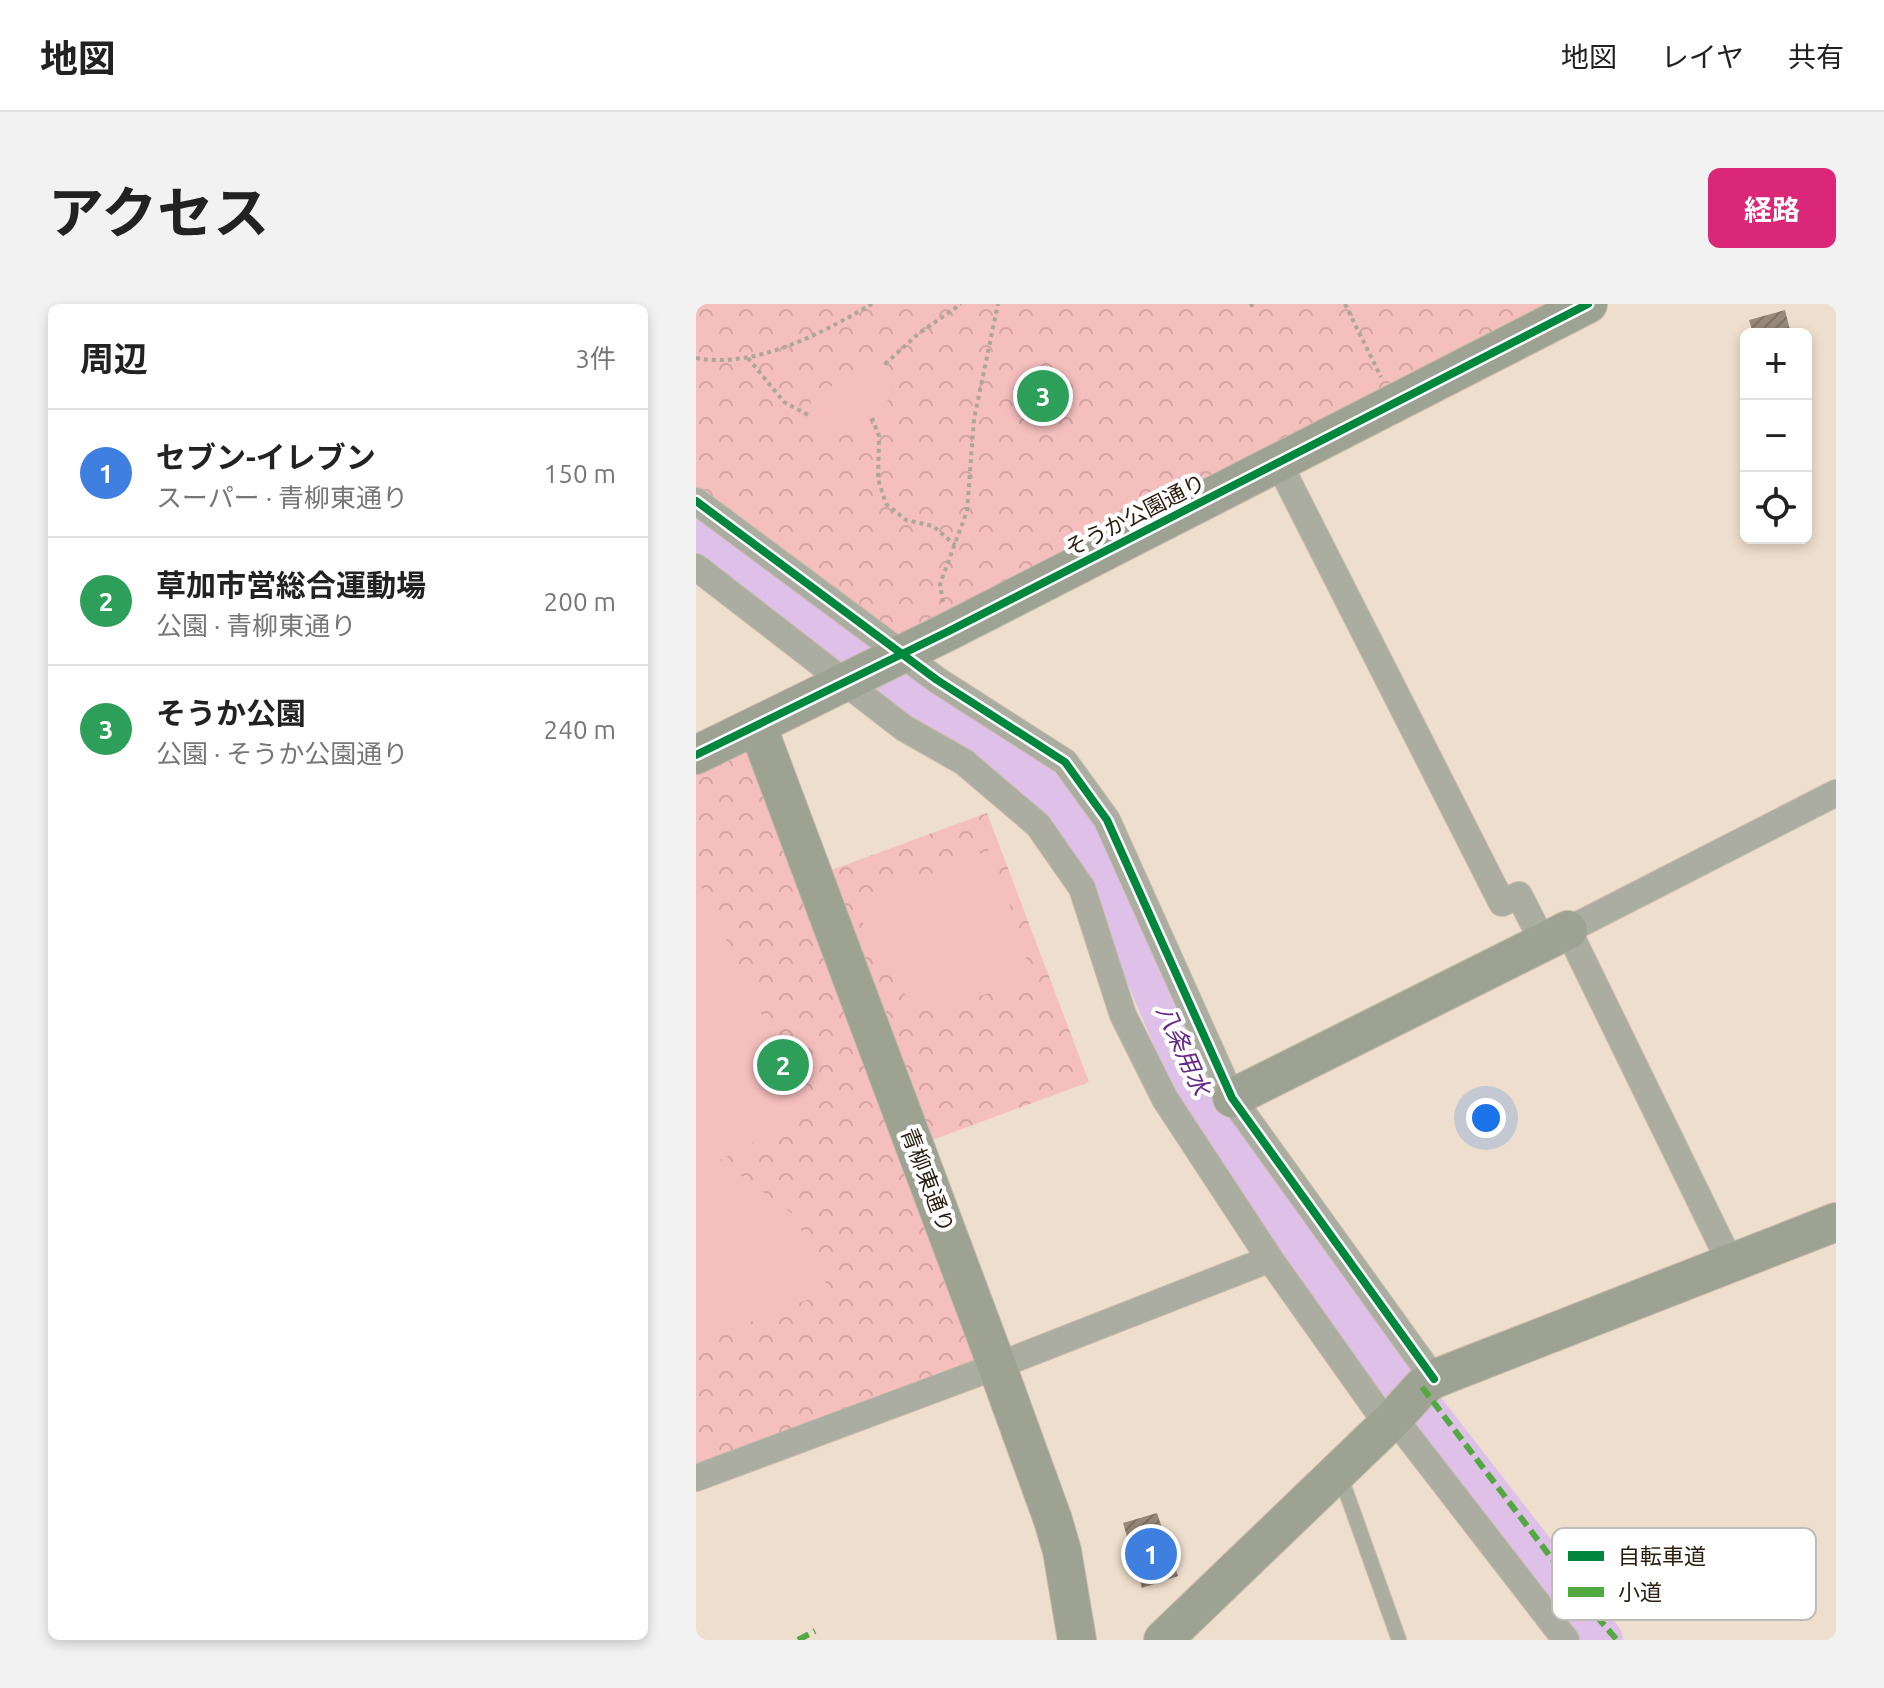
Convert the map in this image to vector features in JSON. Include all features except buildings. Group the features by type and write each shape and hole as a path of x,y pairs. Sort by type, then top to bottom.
{"street":[{"name":"そうか公園通り","path":"696,755 949,631 1588,304"},
{"path":"1278,462 1502,903 1519,895 1556,936 1731,1264"},
{"path":"696,501 897,656 1065,762 1107,820 1232,1098 1428,1383"},
{"path":"696,567 847,680 904,728 964,762 1038,825 1082,888 1123,1015 1165,1099 1270,1259 1390,1421 1566,1640"},
{"name":"青柳東通り","path":"757,725 997,1366 1057,1535 1077,1640"},
{"path":"1232,1098 1836,793"},
{"path":"1163,1640 1194,1627 1338,1469 1428,1383 1836,1222"},
{"path":"696,1478 997,1366 1270,1259"}],"lane":[{"path":"1338,1469 1399,1640"}],"path":[{"path":"696,358 748,358 821,334 872,304"},
{"path":"885,364 918,334 961,304"},
{"path":"949,631 940,584 967,511 974,419 998,304"},
{"path":"1345,304 1394,403"},
{"path":"748,358 784,402 810,416"},
{"path":"872,418 879,436 878,479 886,504 906,520 933,526 955,545"}],"green space":[{"path":"696,304 1570,304 902,643 696,487"},
{"path":"878,358 892,384 884,406 838,439 815,425 811,415 811,399"},
{"path":"748,746 982,1359 696,1466 696,770"},
{"path":"987,813 1089,1082 927,1142 826,872"},
{"path":"992,849 1033,979 946,1007 913,1006 869,942 857,904"},
{"path":"696,876 809,1114 720,1160 794,1215 830,1291 696,1343"}],"waterway":[{"name":"八条用水","path":"696,539 987,753 1038,787 1068,817 1095,851 1190,1074 1223,1140 1395,1374 1552,1577"},
{"name":"八条用水","path":"1586,1620 1601,1640"}],"marked path":[{"path":"1422,1387 1552,1559"},
{"path":"1600,1620 1617,1640"},
{"path":"798,1640 815,1631"}],"cycle path":[{"path":"696,755 949,631 1588,304"},
{"path":"696,501 937,680 1065,762 1107,820 1232,1098 1434,1379"}],"place":[{"name":"そうか公園","path":"1043,396"},
{"name":"草加市営総合運動場","path":"783,1065"},
{"name":"セブン-イレブン","path":"1151,1554"}]}
